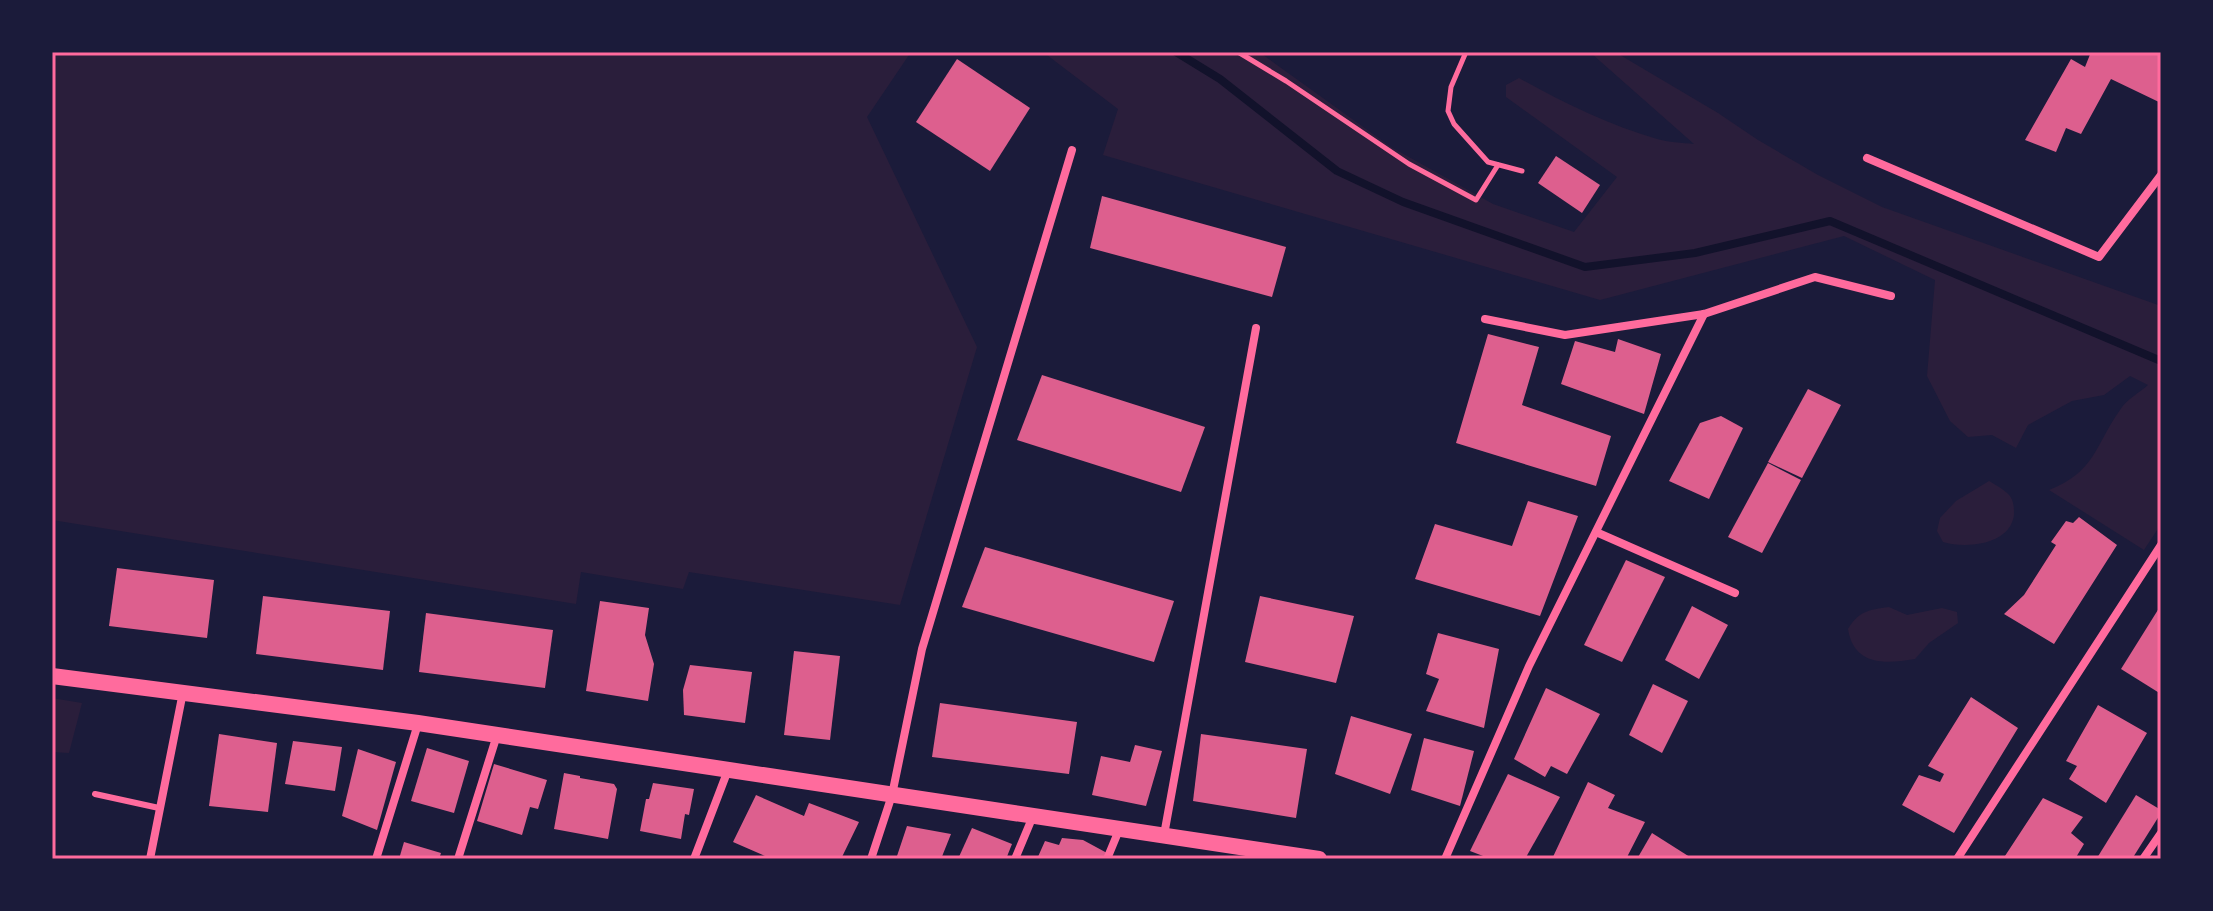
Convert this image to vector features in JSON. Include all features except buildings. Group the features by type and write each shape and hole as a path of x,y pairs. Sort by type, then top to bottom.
{"main road":[{"path":"52,676 418,723 1319,859"}],"street":[{"path":"871,859 892,795 922,649 1072,150"},
{"path":"1867,158 2099,257 2161,175"},
{"path":"1485,319 1565,335 1704,314 1815,277 1891,296"},
{"path":"1445,859 1529,666 1704,314"},
{"path":"1164,836 1256,328"},
{"path":"1596,532 1735,593"},
{"path":"1957,859 2161,545"},
{"path":"150,859 183,692"},
{"path":"376,859 418,723"},
{"path":"458,859 497,735"},
{"path":"694,859 728,769"},
{"path":"1015,859 1033,816"},
{"path":"1107,859 1119,829"},
{"path":"2143,859 2161,833"}],"lane":[{"path":"95,794 159,808"}],"path":[{"path":"1238,52 1409,164 1476,200 1498,165"},
{"path":"1466,52 1451,87 1448,111 1454,124 1488,162 1522,171"}],"shaded area":[{"path":"52,52 911,52 867,117 977,347 900,605 689,572 683,589 581,572 576,604 52,520"},
{"path":"1043,52 1259,52 1391,147 1493,204 1574,232 1617,177 1506,97 1506,85 1519,78 1621,127 1661,140 1694,144 1592,54 1615,52 1818,175 1882,207 2161,306 2161,524 2144,550 2049,490 2076,475 2085,466 2123,406 2148,385 2130,376 2104,395 2072,401 2028,425 2016,448 1992,435 1968,437 1950,421 1927,376 1935,280 1844,236 1600,300 1103,155 1118,109"},
{"path":"1989,481 2011,498 2014,515 2011,525 1996,539 1986,542 1963,545 1943,542 1937,531 1940,518 1956,501"},
{"path":"1889,607 1907,615 1942,608 1957,612 1958,623 1929,643 1915,659 1893,662 1872,660 1857,650 1848,629 1865,612"},
{"path":"52,698 82,703 69,753 52,752"}],"waterway":[{"path":"1176,52 1220,79 1337,171 1403,202 1585,267 1695,253 1830,221 2161,361"}]}
